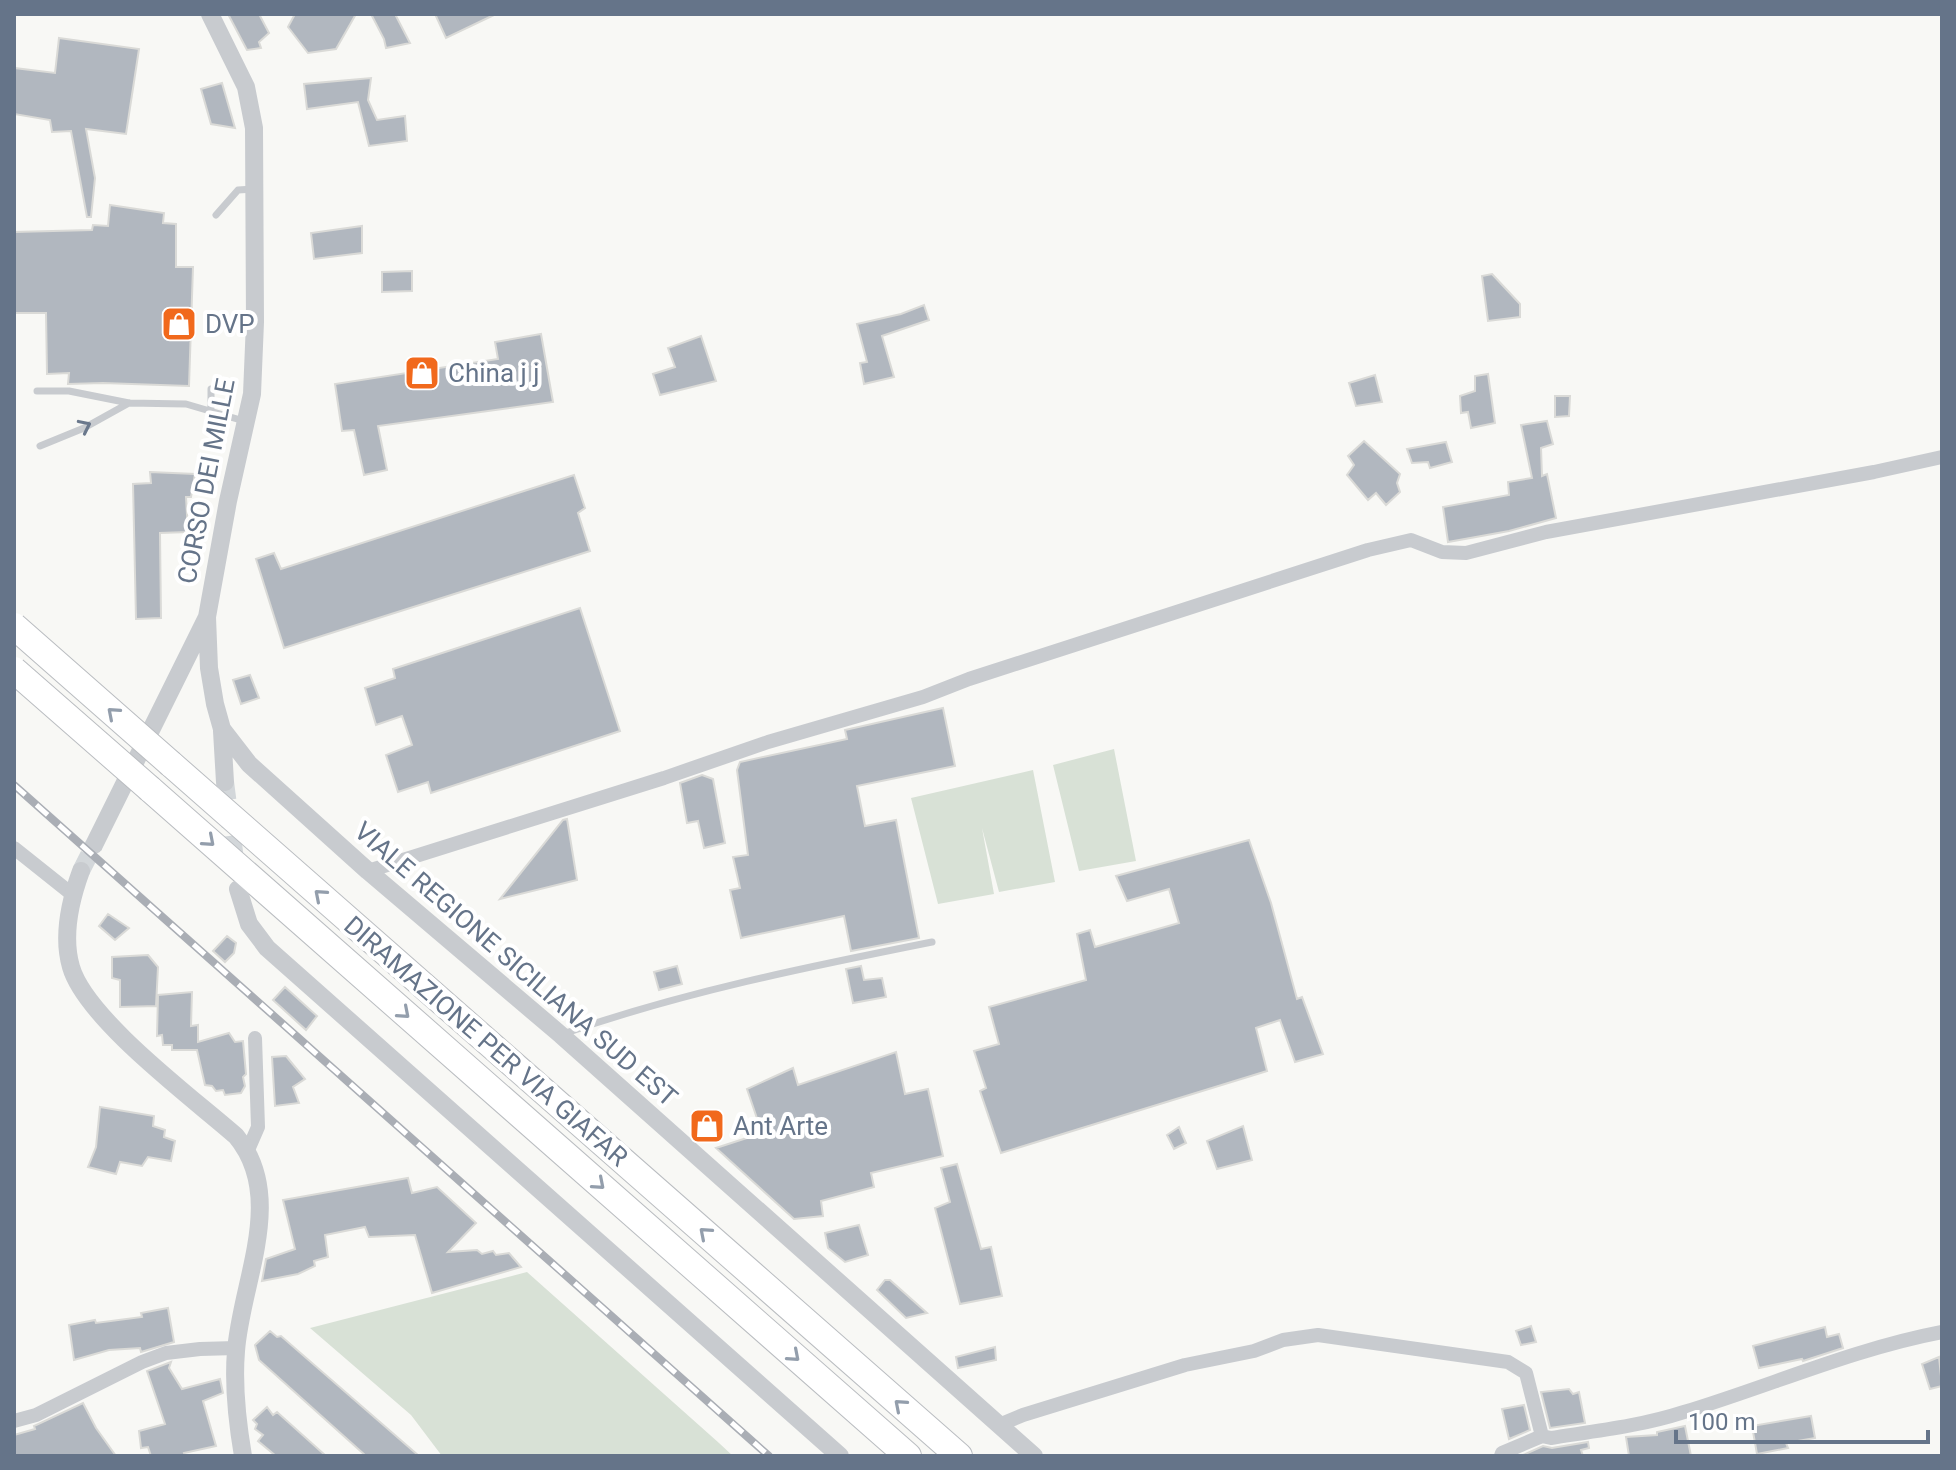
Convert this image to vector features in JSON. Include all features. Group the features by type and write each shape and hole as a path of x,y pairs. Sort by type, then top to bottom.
{"highway":[{"name":"DIRAMAZIONE PER VIA GIAFAR","path":"14,626 959,1456"},
{"name":"DIRAMAZIONE PER VIA GIAFAR","path":"14,670 908,1456"}],"street":[{"name":"CORSO DEI MILLE","path":"94,845 207,617 252,394 254,128 246,87 210,14"},
{"path":"368,871 768,742 923,697 969,679 1368,550 1411,540 1442,552 1466,553 1546,532 1942,457"},
{"name":"VIALE REGIONE SICILIANA SUD EST","path":"207,617 209,668 222,729 225,782"},
{"name":"VIALE REGIONE SICILIANA SUD EST","path":"222,729 249,764 368,871 561,1035 1034,1456"},
{"path":"14,848 73,895"},
{"path":"81,871 73,895 67,933 71,966 82,992 107,1021 236,1136 248,1150 258,1177 261,1203 236,1348 235,1393 243,1456"},
{"path":"238,889 249,924 267,948 840,1456"},
{"path":"248,1150 258,1127 255,1038"},
{"path":"1501,1456 1542,1436 1551,1438 1628,1426 1682,1413 1860,1353 1942,1332"},
{"path":"999,1425 1185,1365 1254,1351 1283,1340 1318,1335 1508,1362 1526,1373 1542,1436"},
{"path":"14,1421 36,1415 166,1353 236,1348"}],"lane":[{"path":"216,215 238,190 255,189"},
{"path":"211,389 211,411"},
{"path":"37,391 69,391 129,403 186,404 246,421"},
{"path":"40,446 84,428 129,403"},
{"path":"561,1035 624,1013 786,971 932,942"}],"shaded area":[{"path":"1114,749 1136,861 1079,871 1053,765"},
{"path":"1033,770 1055,882 999,892 982,828 994,894 938,904 911,798"},
{"path":"527,1272 733,1456 442,1456 411,1415 310,1328"}],"building":[{"path":"228,14 259,14 269,33 259,42 261,48 247,50"},
{"path":"295,14 356,14 336,49 308,53 288,27"},
{"path":"371,14 395,14 410,43 386,48"},
{"path":"435,14 496,14 446,38"},
{"path":"59,38 139,49 126,134 86,129 95,178 91,217 87,217 71,131 52,132 50,120 14,114 14,68 55,73"},
{"path":"371,78 368,100 377,120 405,116 407,141 369,146 358,102 307,109 304,84"},
{"path":"222,83 235,128 211,124 201,89"},
{"path":"110,205 164,213 163,223 176,224 176,267 193,267 189,386 68,384 69,373 47,374 46,313 14,313 14,232 92,230 93,225 108,226"},
{"path":"362,226 362,253 314,259 311,233"},
{"path":"412,271 412,291 382,292 382,272"},
{"path":"1492,274 1520,304 1520,317 1488,321 1482,276"},
{"path":"924,305 929,320 882,336 894,377 864,384 860,363 867,362 857,324"},
{"path":"541,334 553,402 378,426 387,470 364,475 354,430 342,431 335,384 498,359 495,342"},
{"path":"701,336 716,381 660,395 653,374 675,367 668,348"},
{"path":"1488,374 1495,423 1471,428 1468,412 1461,413 1460,396 1475,391 1475,376"},
{"path":"1375,375 1382,402 1356,406 1349,383"},
{"path":"1555,396 1570,396 1569,416 1555,417"},
{"path":"1547,421 1553,444 1541,448 1542,476 1547,474 1556,518 1509,531 1448,542 1443,507 1509,495 1508,482 1532,478 1521,425"},
{"path":"1364,441 1400,474 1397,483 1400,492 1386,505 1376,493 1368,500 1347,475 1354,465 1348,456"},
{"path":"1446,442 1452,462 1430,468 1428,462 1412,463 1407,449"},
{"path":"150,472 195,474 191,497 186,497 188,532 160,533 161,618 136,619 133,484 151,483"},
{"path":"574,475 585,508 578,513 590,551 284,648 256,559 274,553 281,569"},
{"path":"580,608 620,731 431,793 428,782 398,792 386,755 412,745 402,716 376,725 365,688 395,678 393,669"},
{"path":"250,675 259,698 241,704 233,680"},
{"path":"943,708 955,766 857,786 865,826 896,820 919,938 851,951 844,916 741,938 730,890 740,888 733,857 748,855 737,770 740,762 847,739 845,730"},
{"path":"702,775 713,779 725,843 704,848 698,821 687,823 680,783"},
{"path":"567,819 577,880 500,899 563,820"},
{"path":"1249,840 1271,903 1297,999 1302,997 1323,1054 1295,1062 1280,1020 1256,1028 1267,1071 1001,1153 980,1091 986,1088 974,1051 999,1044 989,1007 1086,980 1077,934 1090,930 1095,947 1179,923 1169,889 1127,901 1116,876"},
{"path":"108,914 129,928 115,940 99,926"},
{"path":"227,936 236,943 234,953 225,962 213,951"},
{"path":"148,955 158,967 156,1006 120,1007 120,980 112,978 112,957"},
{"path":"677,966 682,984 659,990 654,972"},
{"path":"861,966 864,980 882,978 886,997 853,1003 846,969"},
{"path":"285,987 317,1016 306,1030 273,1000"},
{"path":"192,992 191,1026 198,1025 198,1042 229,1033 235,1042 243,1041 246,1074 241,1093 225,1095 223,1090 216,1091 212,1086 205,1085 197,1050 172,1050 172,1045 163,1045 162,1035 157,1036 158,995"},
{"path":"896,1052 905,1094 928,1089 943,1156 871,1173 874,1187 821,1201 823,1216 794,1219 716,1148 762,1133 747,1089 793,1068 798,1085"},
{"path":"286,1056 305,1079 293,1087 299,1103 275,1106 272,1057"},
{"path":"100,1107 154,1116 153,1126 165,1130 164,1137 175,1141 171,1161 148,1157 142,1166 120,1162 116,1174 88,1167 96,1147"},
{"path":"1243,1126 1252,1160 1217,1169 1207,1141"},
{"path":"1179,1127 1186,1143 1174,1149 1167,1135"},
{"path":"957,1164 981,1249 991,1247 1002,1296 960,1304 935,1208 950,1202 941,1168"},
{"path":"408,1178 412,1193 437,1187 476,1223 448,1252 477,1250 482,1254 493,1251 496,1255 509,1253 521,1267 432,1293 415,1235 369,1237 365,1227 325,1235 328,1257 314,1261 315,1266 298,1274 262,1281 266,1259 295,1249 283,1200"},
{"path":"859,1225 868,1255 845,1262 828,1248 825,1233"},
{"path":"885,1280 890,1280 927,1313 906,1318 877,1290"},
{"path":"168,1308 174,1342 141,1352 140,1348 109,1350 74,1360 69,1325 142,1317 141,1313"},
{"path":"1531,1326 1536,1342 1521,1345 1516,1331"},
{"path":"1825,1327 1827,1337 1839,1334 1843,1348 1803,1361 1759,1368 1753,1346"},
{"path":"270,1331 277,1337 281,1336 419,1456 366,1456 259,1360 255,1345"},
{"path":"995,1347 996,1360 958,1368 956,1357"},
{"path":"1939,1357 1942,1386 1930,1389 1922,1364"},
{"path":"171,1362 169,1368 182,1389 220,1379 223,1393 203,1401 216,1446 184,1453 185,1456 151,1456 148,1447 141,1448 139,1431 165,1424 147,1371"},
{"path":"1569,1389 1573,1394 1579,1392 1585,1423 1550,1428 1541,1392"},
{"path":"83,1403 116,1456 14,1456 14,1435 35,1429 34,1426"},
{"path":"1524,1405 1530,1430 1509,1439 1502,1409"},
{"path":"267,1407 273,1415 277,1412 326,1456 276,1456 258,1441 263,1435 255,1429 257,1424 253,1420"},
{"path":"1811,1416 1815,1438 1786,1443 1788,1448 1757,1454 1752,1426"},
{"path":"1685,1426 1691,1456 1629,1456 1626,1437 1657,1435 1657,1432"},
{"path":"1588,1442 1589,1448 1581,1450 1583,1456 1521,1456 1543,1446 1552,1448"}],"tunnel":[{"path":"225,782 236,867"},
{"path":"81,871 94,845"}],"railway":[{"path":"14,785 769,1456"}],"place":[{"name":"DVP","path":"179,324"},
{"name":"China j j","path":"422,373"},
{"name":"Ant Arte","path":"707,1126"}]}
